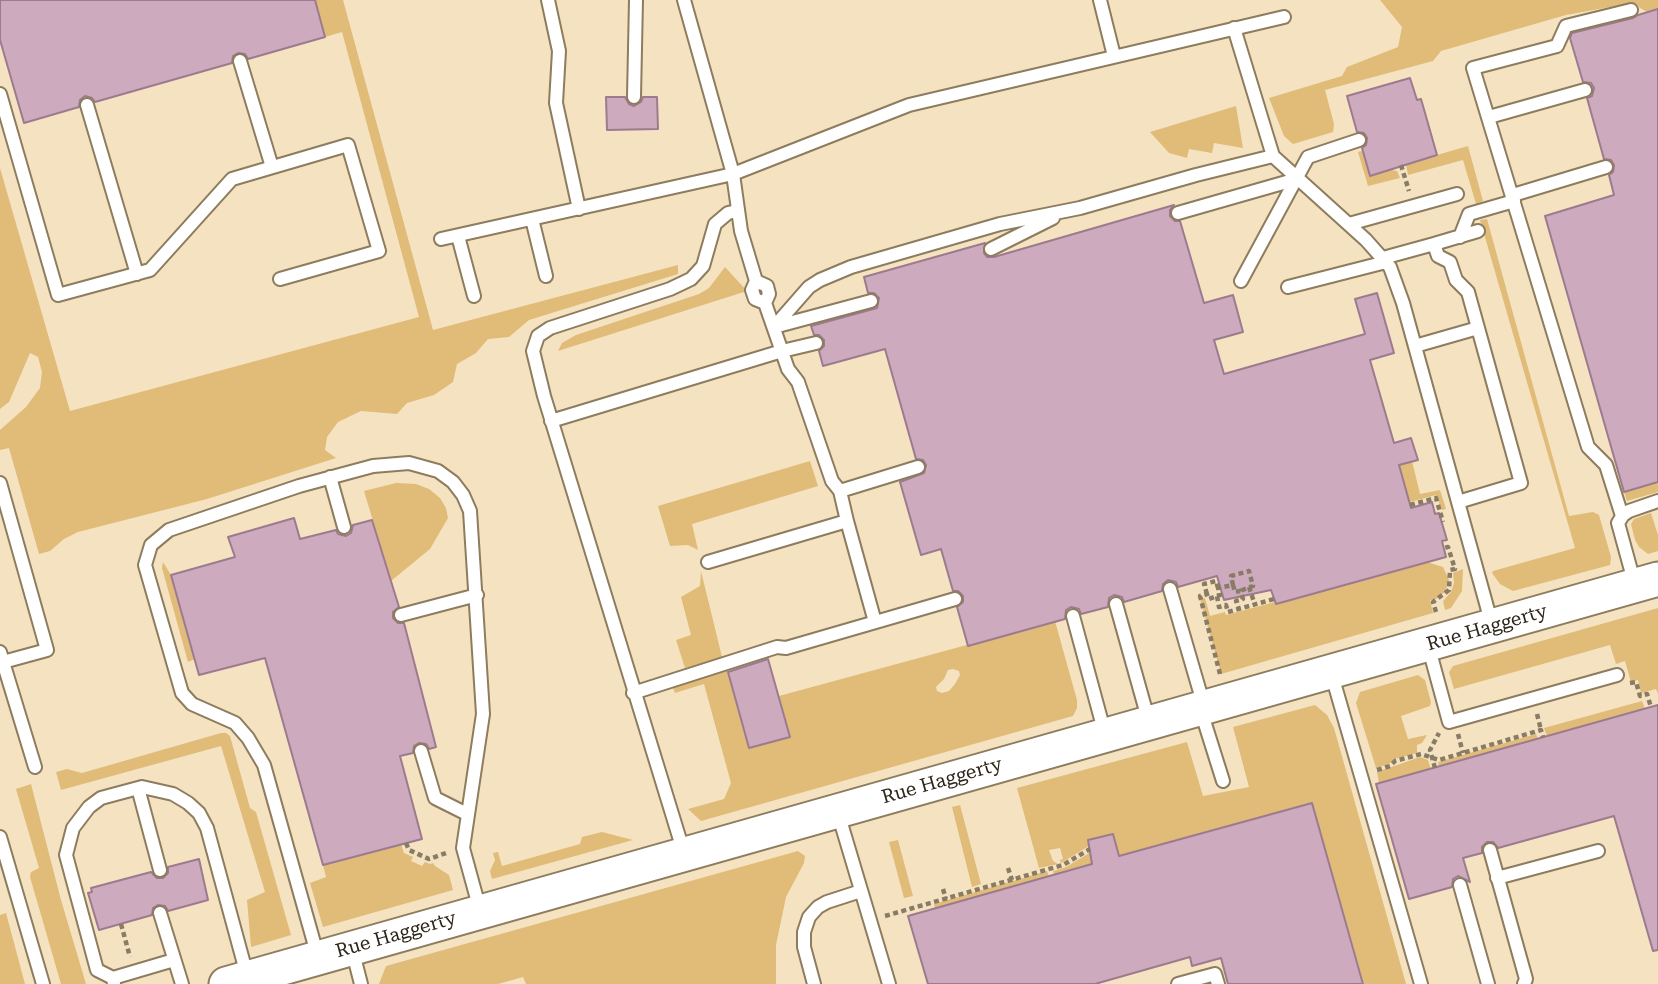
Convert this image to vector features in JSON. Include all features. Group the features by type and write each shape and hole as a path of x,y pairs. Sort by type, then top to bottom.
{"street":[{"name":"Rue Haggerty","path":"237,981 1647,583"}],"lane":[{"path":"548,0 559,51 556,103 579,209"},
{"path":"635,97 636,0"},
{"path":"684,0 733,174 737,211 757,281 752,290 755,299 765,303 788,369 798,382 832,481 840,491 875,622"},
{"path":"1100,0 1114,56"},
{"path":"1631,10 1566,26 1557,46 1474,68 1588,447 1606,465 1622,516 1618,528 1647,583"},
{"path":"441,239 733,174 909,105 1284,17"},
{"path":"1234,28 1273,156 1385,260 1397,283 1492,626"},
{"path":"240,61 272,167"},
{"path":"1489,117 1585,90"},
{"path":"0,94 58,295 150,270 232,179 348,145 379,251 280,279"},
{"path":"86,105 137,274"},
{"path":"1241,281 1308,157 1359,140"},
{"path":"774,327 809,287 835,273 1000,224 1067,210 1273,156"},
{"path":"1460,237 1469,214 1606,167"},
{"path":"1178,213 1297,179"},
{"path":"1349,224 1457,194"},
{"path":"991,249 1067,210"},
{"path":"684,853 551,421 535,364 534,344 538,337 561,324 684,284 703,266 715,224 728,213 737,211"},
{"path":"533,219 546,276"},
{"path":"1288,287 1478,231"},
{"path":"458,236 474,296"},
{"path":"1434,244 1438,256 1450,262 1456,280 1468,292 1521,483 1458,502"},
{"path":"774,327 871,301"},
{"path":"1415,346 1478,328"},
{"path":"551,421 816,343"},
{"path":"318,958 264,765 248,738 235,723 192,704 182,694 145,565 151,545 169,530 330,477 373,466 410,463 439,471 453,482 463,495 470,512 483,714 463,848 480,911"},
{"path":"840,491 918,467"},
{"path":"330,477 344,527"},
{"path":"0,483 47,650 1,658 5,688 35,767"},
{"path":"1622,516 1629,511 1658,502"},
{"path":"708,562 847,521"},
{"path":"1170,589 1223,781"},
{"path":"401,615 477,594"},
{"path":"633,693 746,660 777,646 786,648 955,599"},
{"path":"1116,604 1149,723"},
{"path":"1073,616 1105,735"},
{"path":"1427,645 1449,722 1617,675"},
{"path":"1331,672 1421,984"},
{"path":"421,751 435,798 467,814"},
{"path":"138,788 160,870"},
{"path":"174,960 114,981 97,970 65,855 73,828 89,807 101,798 138,788 173,794 200,813 207,828 237,981"},
{"path":"837,810 889,984"},
{"path":"1,844 43,984"},
{"path":"1490,850 1526,979 1524,984"},
{"path":"1497,878 1598,850"},
{"path":"1460,885 1488,984"},
{"path":"814,984 804,947 804,932 809,917 827,902 861,891"},
{"path":"160,913 182,984"},
{"path":"352,948 362,984"},
{"path":"1178,984 1215,974 1218,984"}],"path":[{"path":"1402,165 1405,176"},
{"path":"1410,505 1436,498 1446,533"},
{"path":"1436,612 1433,602 1449,590 1450,570 1455,569 1448,547 1444,548"},
{"path":"1249,571 1253,586 1235,592 1233,585 1231,576 1249,571"},
{"path":"1216,580 1220,595 1209,599 1207,594 1204,584 1216,580"},
{"path":"1218,588 1233,585"},
{"path":"1249,587 1255,605"},
{"path":"1238,609 1236,601 1243,599 1240,591"},
{"path":"1207,594 1199,599 1220,674"},
{"path":"1217,596 1219,607 1226,604 1228,612 1274,599"},
{"path":"1617,675 1625,674 1628,682 1636,682 1640,696 1647,694 1651,707"},
{"path":"1377,770 1390,766 1395,761 1421,754 1439,760 1541,730 1543,737"},
{"path":"1434,738 1430,750 1434,768"},
{"path":"407,843 409,850 432,858"},
{"path":"870,920 925,908 946,899 1063,865 1090,849"},
{"path":"1008,868 1012,880"},
{"path":"943,889 946,899"},
{"path":"121,924 135,972"}],"shaded area":[{"path":"315,0 343,0 433,330 678,265 678,274 529,320 509,337 488,339 476,353 457,364 453,382 434,395 407,403 397,414 361,411 338,422 327,437 325,450 336,458 207,499 78,532 50,551 39,554 9,448 0,450 0,430 26,407 40,388 42,372 38,357 30,353 9,402 0,409 0,168 70,411 419,317 342,32 325,37"},
{"path":"1380,0 1658,0 1658,9 1647,12 1632,3 1566,15 1441,51 1433,61 1325,90 1334,124 1333,132 1293,144 1284,136 1269,98 1342,76 1347,67 1398,47 1402,27"},
{"path":"1236,106 1243,148 1214,143 1212,153 1189,149 1187,158 1169,153 1150,132"},
{"path":"1468,146 1483,201 1476,204 1463,160 1408,175 1406,164"},
{"path":"1362,151 1370,175 1391,170 1397,171 1400,178 1368,186 1358,152"},
{"path":"1487,219 1569,516 1593,512 1599,515 1611,557 1610,565 1513,591 1500,584 1493,571 1575,548 1480,220"},
{"path":"725,267 747,291 558,351 562,343 576,335 699,294 709,288"},
{"path":"810,461 818,486 692,524 698,550 688,545 670,546 658,506"},
{"path":"1412,461 1420,494 1440,490 1446,509 1442,510 1436,495 1410,502 1399,465"},
{"path":"1658,482 1658,492 1627,501 1624,492"},
{"path":"396,483 416,484 429,489 440,498 448,518 430,549 391,581 364,491"},
{"path":"1651,513 1658,535 1658,551 1648,554 1635,540 1631,524 1634,519"},
{"path":"163,562 171,575 195,659 188,662 162,568"},
{"path":"1427,562 1443,567 1449,580 1445,592 1430,600 1433,613 1221,674 1200,599 1205,598 1210,616 1225,612 1226,615 1275,602 1276,604"},
{"path":"1463,569 1462,591 1451,608 1445,610 1443,601 1451,592 1453,573"},
{"path":"701,571 722,657 685,668 676,640 691,635 681,597 700,586"},
{"path":"1658,608 1658,694 1656,689 1641,693 1638,680 1631,682 1625,661 1616,664 1610,645 1454,689 1449,672 1453,666"},
{"path":"1055,621 1077,708 1073,716 701,821 688,809 724,799 731,783 704,684 675,693 672,685 727,668 750,748 790,736 779,696","holes":["948,670 959,671 960,675 949,691 937,691 936,687"]},
{"path":"1418,675 1425,680 1430,706 1401,716 1408,739 1427,735 1422,743 1417,745 1417,753 1394,759 1389,764 1376,768 1356,703 1360,692"},
{"path":"1642,701 1645,709 1547,736 1544,728"},
{"path":"1315,705 1327,715 1334,728 1406,984 1364,984 1312,803 1054,875 1053,871 1066,867 1091,852 1118,852 1112,834 1088,840 1089,846 1061,863 1060,860 1063,859 1060,848 1049,850 1053,861 1058,864 1039,868 1017,788 1187,742 1203,796 1249,787 1233,727"},
{"path":"221,733 230,736 250,808 256,812 291,935 251,947 247,900 265,892 221,746 61,790 56,772 67,769 82,773"},
{"path":"1536,734 1538,739 1439,767 1438,762"},
{"path":"1420,757 1428,760 1431,769 1379,783 1377,772"},
{"path":"31,784 86,984 61,984 30,877 31,872 39,868 16,789"},
{"path":"960,805 981,884 972,887 952,807"},
{"path":"602,832 633,840 492,879 490,871 495,860 493,853 498,852 502,866 580,844 582,837"},
{"path":"898,840 913,896 904,898 889,842"},
{"path":"401,844 404,853 413,857 411,861 422,866 425,862 433,863 449,875 453,890 323,927 310,883 326,877 323,865"},
{"path":"798,851 805,856 804,863 786,897 776,945 776,984 526,984 523,977 498,984 379,984 386,966"},
{"path":"1047,871 1049,876 935,908 934,904"},
{"path":"6,913 25,984 0,984 0,915"}],"building":[{"path":"0,0 315,0 325,37 248,59 245,54 238,53 233,56 232,63 95,102 85,96 80,100 79,107 24,123 0,40"},
{"path":"1658,9 1658,482 1624,492 1545,216 1614,195 1609,175 1613,172 1614,165 1611,160 1604,159 1587,98 1592,96 1594,88 1591,83 1583,82 1570,38 1572,33"},
{"path":"1410,78 1417,100 1421,99 1437,155 1370,176 1362,148 1366,145 1367,138 1364,133 1357,132 1347,96"},
{"path":"606,97 625,97 629,104 634,106 641,102 643,97 657,97 658,129 607,130"},
{"path":"1174,205 1170,216 1175,221 1180,221 1204,303 1233,295 1243,332 1214,340 1224,374 1365,334 1355,299 1377,293 1394,353 1370,360 1394,443 1411,438 1418,460 1399,465 1411,508 1432,502 1435,514 1439,513 1447,540 1442,541 1446,557 1276,604 1271,590 1224,600 1217,576 1178,587 1176,582 1168,580 1163,584 1162,591 1124,602 1122,597 1114,595 1109,598 1108,607 1081,614 1079,609 1071,607 1066,610 1065,619 968,646 957,607 963,602 963,596 958,591 953,591 941,549 921,555 900,482 924,473 926,465 923,460 916,459 885,349 823,366 819,351 824,346 824,340 819,335 814,335 811,326 877,308 879,298 874,293 868,293 864,277 985,243 984,253 987,257 994,257"},
{"path":"294,518 300,539 336,530 338,534 346,536 351,533 353,525 372,520 399,607 393,612 393,618 398,623 404,623 436,747 429,749 426,744 419,743 414,746 413,753 400,756 422,839 323,865 265,658 199,675 171,575 235,557 228,537"},
{"path":"768,659 790,737 749,748 728,672"},
{"path":"1658,705 1658,950 1653,951 1614,816 1498,848 1493,842 1487,842 1482,847 1482,853 1463,858 1470,882 1458,876 1453,879 1452,887 1409,899 1376,784"},
{"path":"1312,803 1363,984 1228,984 1221,958 1192,966 1190,957 1095,984 928,984 908,916 1092,864 1088,840 1113,834 1119,856"},
{"path":"199,859 208,900 168,911 165,906 158,905 153,908 152,915 99,930 88,893 92,892 91,888 151,872 157,878 163,878 168,873 168,867"}]}
